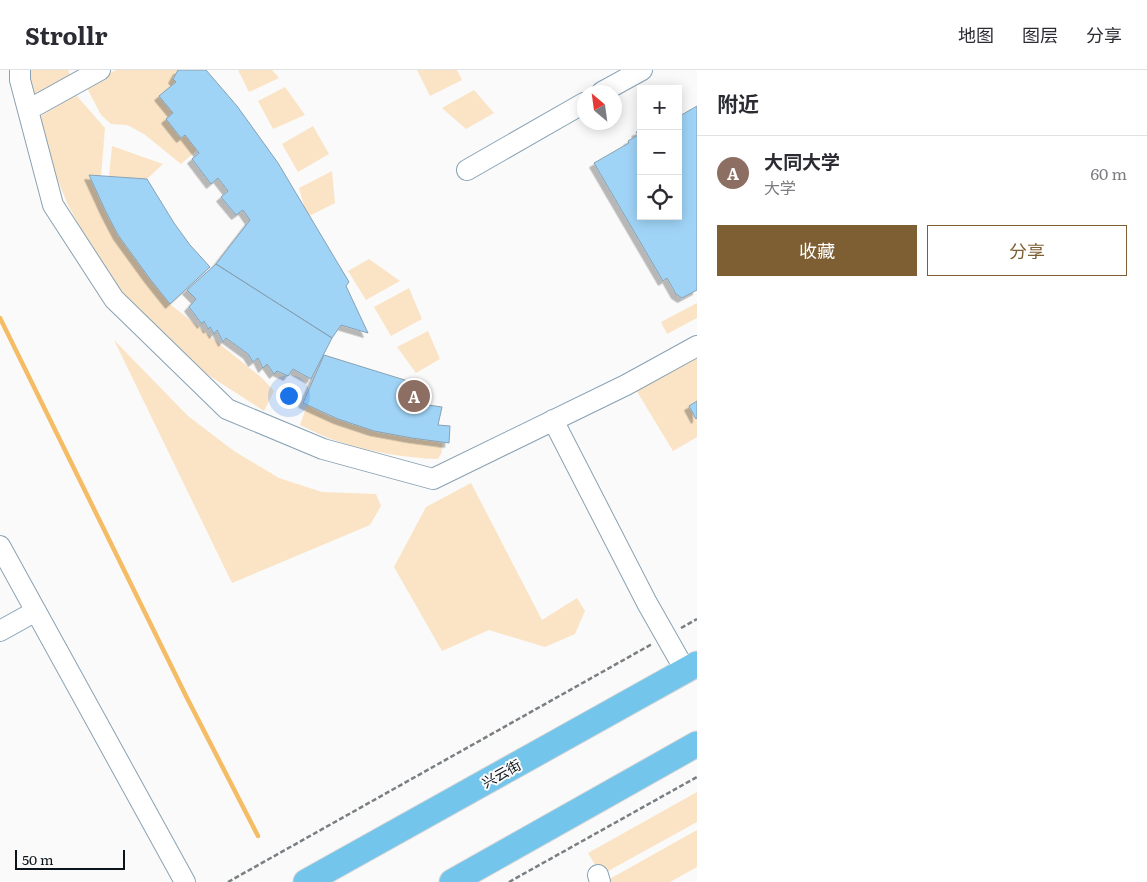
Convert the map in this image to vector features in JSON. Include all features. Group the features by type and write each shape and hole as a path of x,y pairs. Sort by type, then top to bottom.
{"main road":[{"name":"兴云街","path":"306,882 691,667"},
{"path":"452,882 697,744"}],"street":[{"path":"20,70 20,80 53,204 114,300 227,409 323,450 433,478 626,385 697,346"},
{"path":"615,85 642,70"},
{"path":"28,110 88,73"},
{"path":"467,170 577,107"},
{"path":"553,420 647,604 666,636 691,667"},
{"path":"0,546 185,882"},
{"path":"0,631 36,611"}],"path":[{"path":"228,882 697,619"},
{"path":"510,882 697,777"}],"shaded area":[{"path":"29,70 68,70 71,77 35,97"},
{"path":"116,70 178,70 173,79 176,82 159,96 173,113 166,119 181,138 185,135 197,150 181,164 144,134 127,125 111,124 101,115 86,86"},
{"path":"238,70 272,70 279,78 249,92"},
{"path":"417,70 457,70 462,80 430,96"},
{"path":"285,87 305,115 273,129 258,101"},
{"path":"474,90 494,113 466,129 442,108"},
{"path":"76,95 105,128 101,176 89,176 118,235 170,304 262,378 274,391 264,411 205,373 162,338 121,291 97,258 68,205 49,159 39,117"},
{"path":"313,126 329,154 298,172 282,144"},
{"path":"112,146 163,164 147,179 109,176"},
{"path":"332,171 335,203 307,217 299,188"},
{"path":"369,259 400,281 366,300 348,271"},
{"path":"409,288 422,319 391,336 374,307"},
{"path":"697,303 697,318 667,334 661,322"},
{"path":"428,331 440,359 416,373 397,347"},
{"path":"114,340 188,416 234,451 279,478 322,492 376,494 381,506 370,525 232,583"},
{"path":"697,356 697,401 689,406 697,418 697,437 673,451 636,390"},
{"path":"307,405 335,418 364,428 442,442 442,452 438,459 401,456 352,446 300,425"},
{"path":"471,483 542,620 577,598 585,611 575,634 545,647 489,630 442,651 394,567 426,507"},
{"path":"697,792 697,822 601,875 588,853"},
{"path":"697,830 697,867 670,882 606,881"}],"building":[{"path":"178,70 206,70 237,106 278,163 349,282 346,286 368,333 341,325 332,338 216,264 250,220 243,210 236,215 221,197 228,191 218,178 211,184 192,159 199,153 185,135 181,138 166,119 173,113 159,96 176,82 173,79"},
{"path":"697,106 697,290 682,298 676,294 667,278 663,281 594,163 629,143 628,141 637,136 637,220 682,220 682,115"},
{"path":"89,175 147,179 174,223 190,245 210,267 170,304 118,235"},
{"path":"216,264 332,338 311,379 293,369 288,376 277,371 274,374 267,364 263,368 258,358 253,362 248,354 226,338 223,342 217,330 214,334 210,327 208,329 204,321 202,324 189,307 196,299 187,290"},
{"path":"324,355 424,386 421,404 442,407 438,425 450,426 449,443 374,431 338,419 303,403"},
{"path":"697,401 697,418 696,419 689,406"}],"waterway":[{"path":"0,318 186,696 258,836"}],"place":[{"name":"大同大学","path":"414,396"}]}
